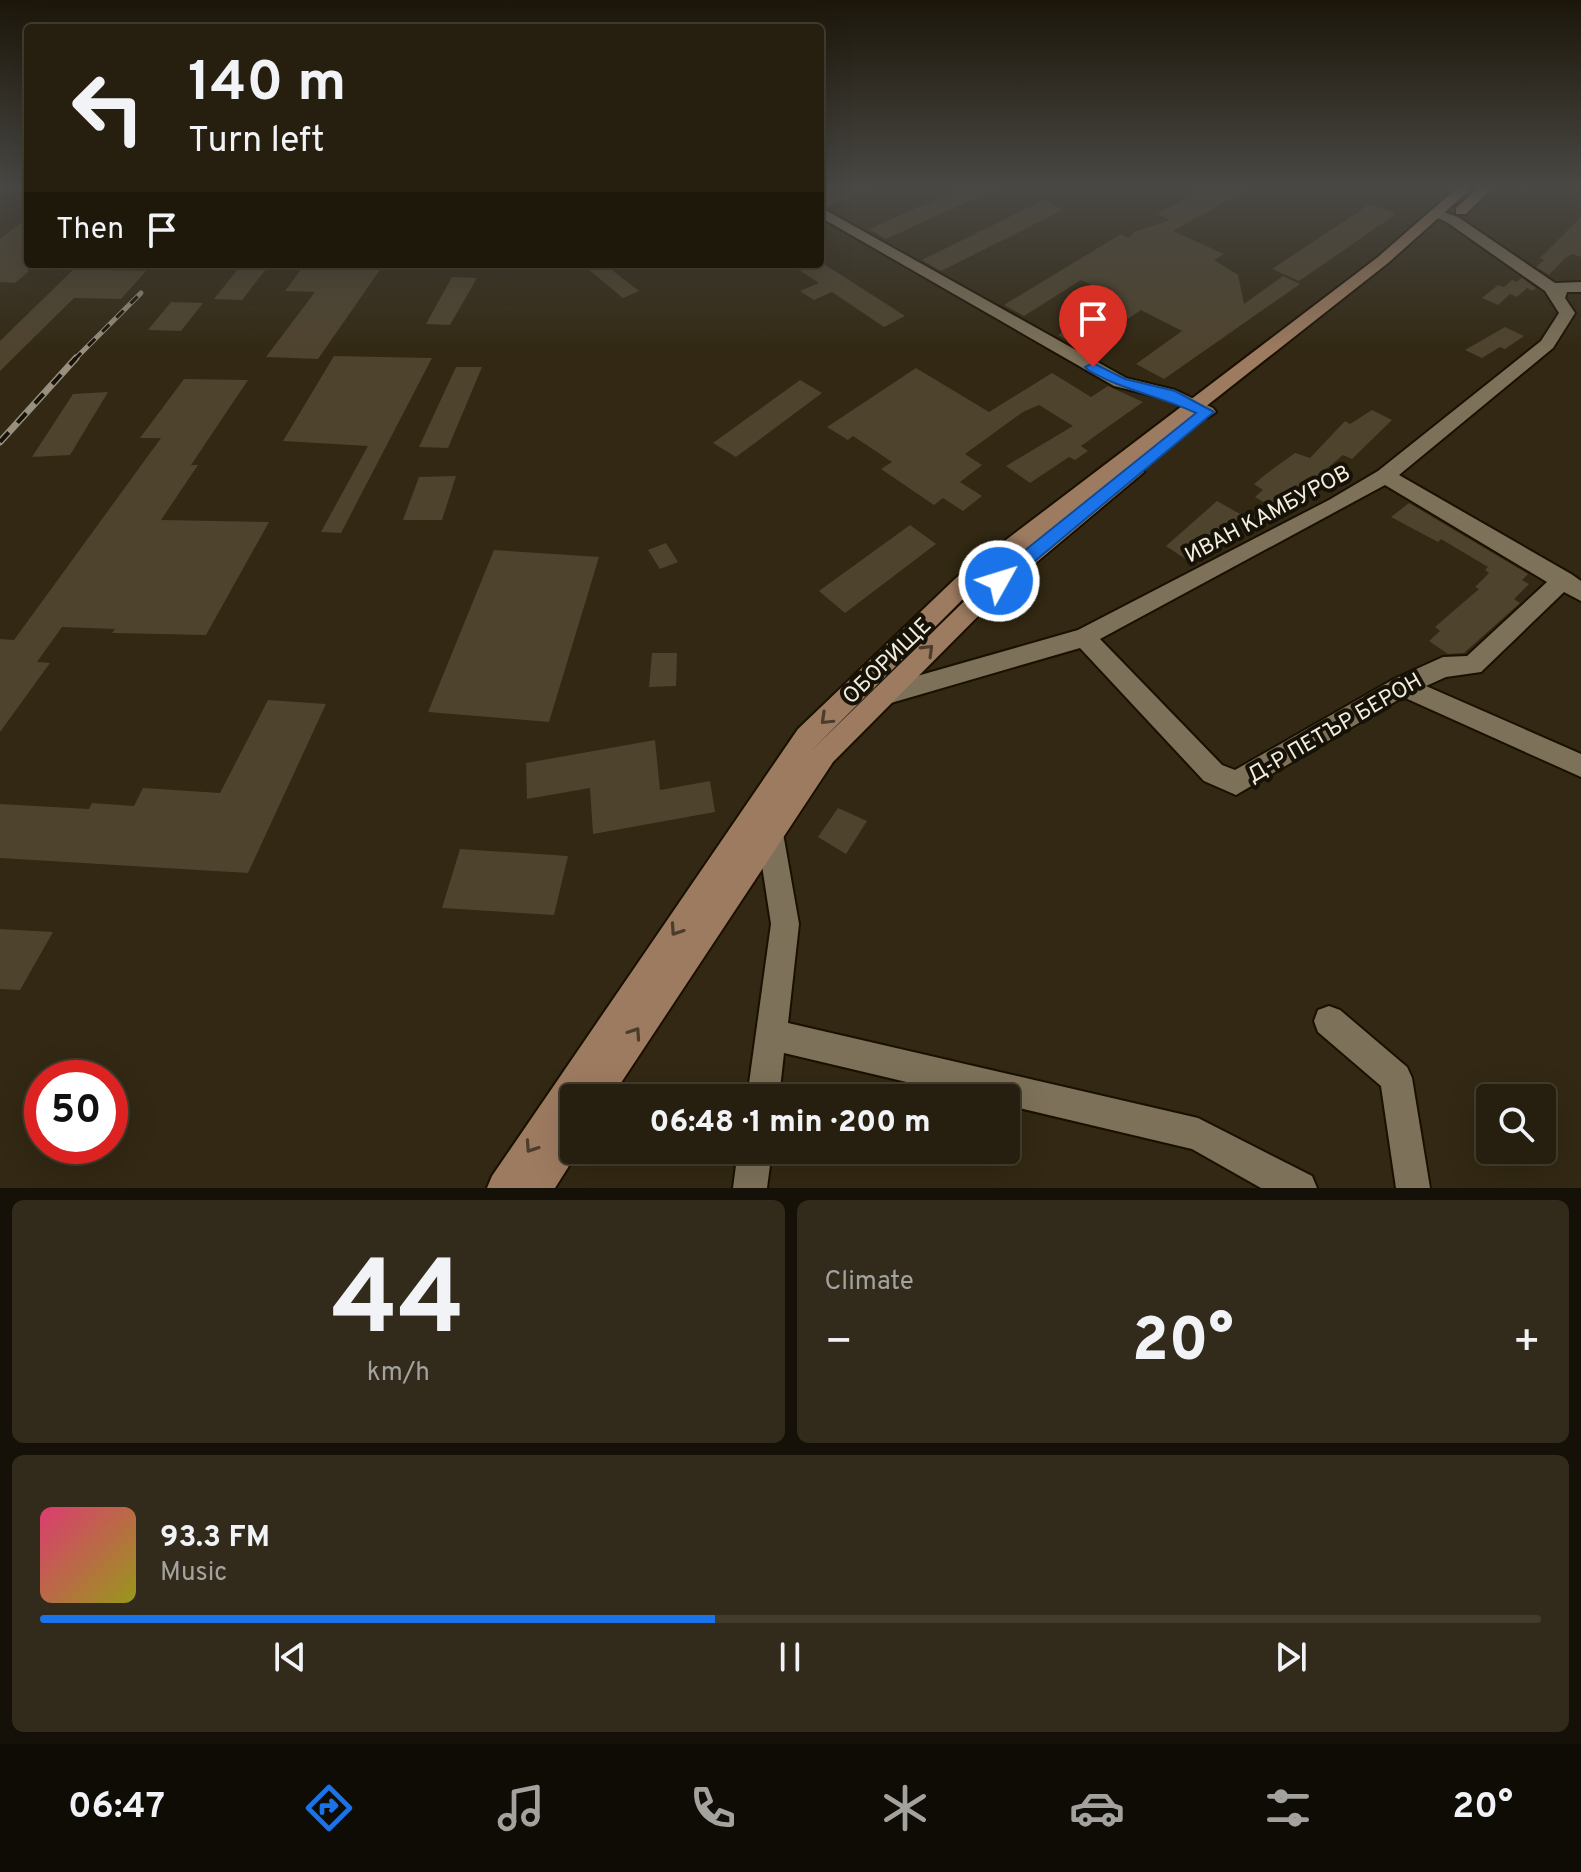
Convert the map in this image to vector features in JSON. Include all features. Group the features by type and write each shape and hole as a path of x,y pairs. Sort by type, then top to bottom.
{"main road":[{"name":"ОБОРИЩЕ","path":"601,1084 824,754 999,581 1200,409 1408,242"},
{"name":"ОБОРИЩЕ","path":"504,1188 807,737 964,584 1200,409"},
{"path":"536,1188 560,1149"}],"street":[{"path":"875,242 1120,382 1169,394 1200,409"},
{"path":"1483,242 1581,309"},
{"path":"1551,288 1581,287"},
{"name":"ИВАН КАМБУРОВ","path":"884,695 1084,637 1336,505 1385,476 1547,344 1567,313 1551,288"},
{"path":"1385,476 1572,586"},
{"name":"Д-Р ПЕТЪР БЕРОН","path":"1084,637 1213,773 1236,783 1402,686 1443,667 1473,665 1572,586"},
{"path":"1402,686 1581,766"},
{"path":"765,1084 785,924 770,833"},
{"path":"1329,1021 1396,1078 1413,1188"},
{"path":"772,1035 1198,1134 1262,1171 1300,1188"},
{"path":"750,1188 753,1164"}],"building":[{"path":"0,242 24,242 24,268 28,268 28,272 15,283 0,282"},
{"path":"958,242 998,242 941,271 922,260"},
{"path":"1107,242 1198,242 1224,254 1214,260 1238,275 1244,304 1283,276 1300,284 1164,379 1136,364 1182,331 1141,310 1083,349 1058,335 1115,297 1081,280 1024,316 1004,305"},
{"path":"1312,242 1355,242 1299,281 1272,269"},
{"path":"1556,242 1581,242 1581,257 1573,254 1565,258 1549,275 1536,267 1544,260 1540,258"},
{"path":"824,264 905,316 884,327 832,292 814,300 800,291 819,283 796,268 824,268"},
{"path":"75,268 146,271 121,299 74,298 0,371 0,341"},
{"path":"239,268 267,268 242,300 214,299"},
{"path":"302,268 381,268 318,359 266,357 315,292 285,291"},
{"path":"587,268 609,268 639,291 623,298"},
{"path":"452,277 477,278 450,325 426,324"},
{"path":"1522,278 1536,288 1533,291 1527,288 1517,297 1510,294 1498,305 1482,298 1498,285 1504,287 1512,280 1516,282"},
{"path":"171,302 203,303 181,331 148,330"},
{"path":"1505,327 1524,336 1505,349 1500,347 1482,358 1465,350"},
{"path":"334,356 432,358 341,533 321,532 368,446 283,441"},
{"path":"456,367 482,367 448,448 419,447"},
{"path":"916,368 989,412 1052,373 1091,397 1108,386 1143,402 1081,446 1088,451 1075,460 1069,457 1030,483 1006,466 1073,426 1039,405 1023,412 965,454 982,465 960,482 982,496 963,511 943,498 934,505 881,469 892,462 853,436 848,440 827,427"},
{"path":"184,379 248,380 191,465 198,465 161,520 269,522 206,635 112,633 115,629 62,627 37,662 50,663 0,732 0,639 14,640 161,438 140,438"},
{"path":"800,380 822,393 736,457 713,443"},
{"path":"108,392 70,455 32,457 73,394"},
{"path":"1372,410 1392,420 1352,459 1343,455 1300,491 1291,501 1295,504 1283,514 1255,497 1263,490 1254,484 1266,474 1295,453 1310,458 1345,421 1350,424"},
{"path":"456,476 442,520 403,520 419,477"},
{"path":"1217,501 1242,515 1209,546 1204,543 1187,560 1166,546"},
{"path":"1409,503 1528,574 1522,580 1529,584 1514,599 1520,603 1464,653 1448,654 1429,641 1440,631 1435,627 1479,589 1475,587 1489,573 1485,570 1488,567 1441,539 1438,542 1391,517"},
{"path":"910,525 936,544 845,613 819,591"},
{"path":"666,543 678,562 660,569 648,550"},
{"path":"494,550 599,557 549,722 428,712"},
{"path":"652,653 677,653 676,686 649,687"},
{"path":"268,700 326,704 248,873 0,858 0,804 89,809 92,803 134,806 143,788 220,793"},
{"path":"655,740 660,790 710,781 715,812 593,834 590,788 527,799 526,763"},
{"path":"838,808 867,821 846,854 818,837"},
{"path":"460,849 568,856 554,915 442,908"},
{"path":"0,929 53,932 20,990 0,989"}],"railway":[{"path":"76,358 141,293"},
{"path":"0,442 76,358"}],"route":[{"path":"999,581 1207,412 1169,394 1120,382 1093,367"}]}
